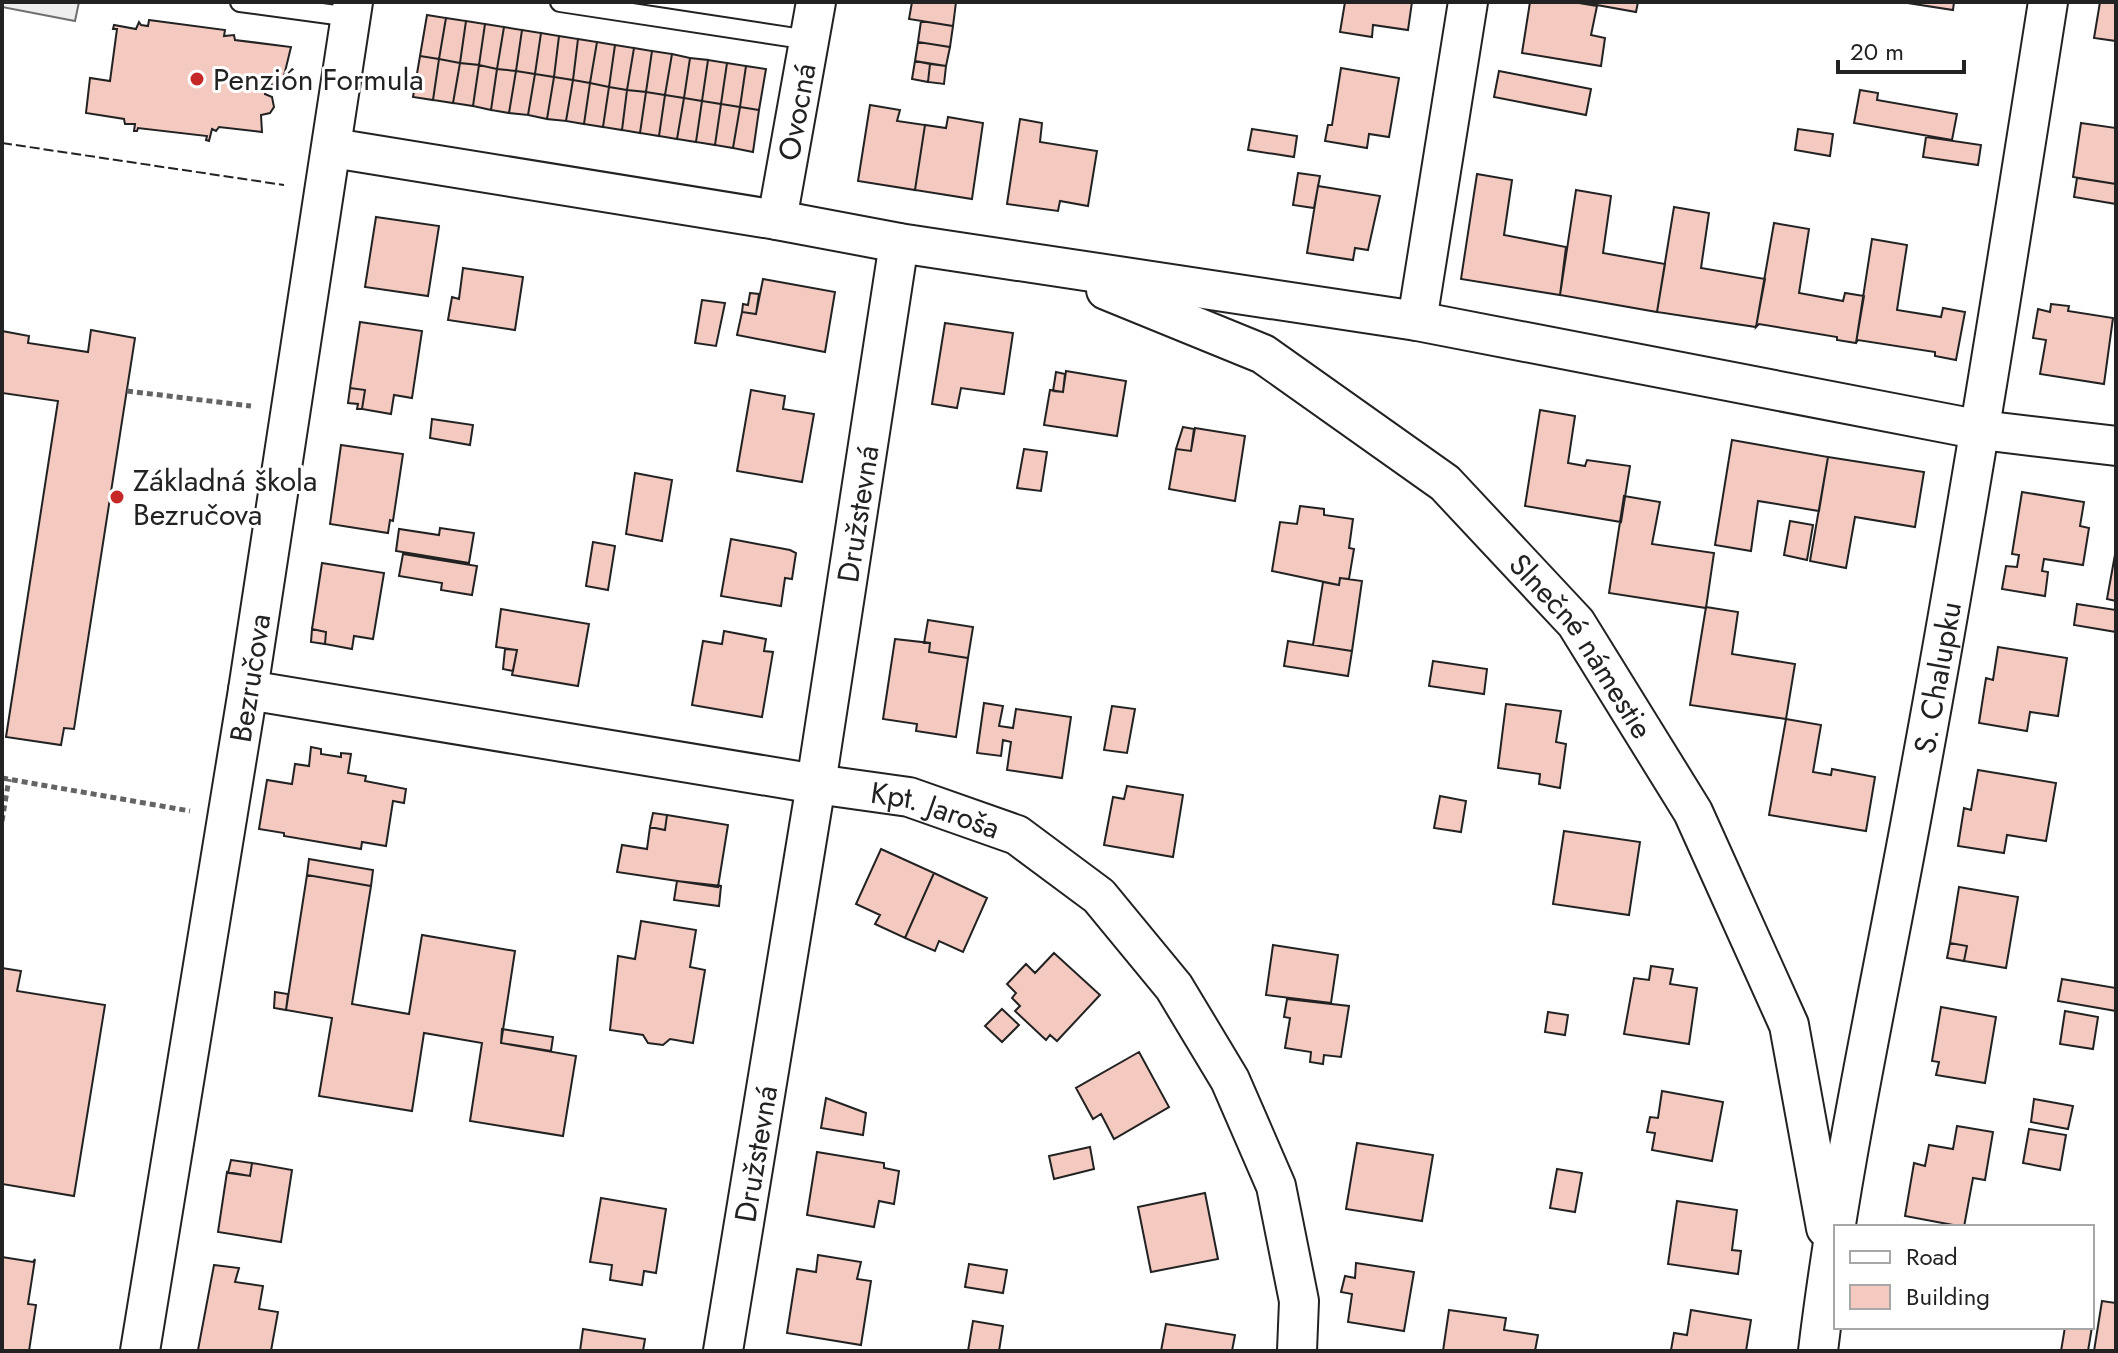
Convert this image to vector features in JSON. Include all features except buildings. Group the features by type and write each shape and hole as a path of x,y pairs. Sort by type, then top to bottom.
{"street":[{"name":"Ovocná","path":"777,220 816,2"},
{"path":"1417,321 1468,2"},
{"name":"S. Chalupku","path":"1835,1225 1981,430 2048,2"},
{"name":"Bezručova","path":"140,1351 248,690 352,9"},
{"path":"333,148 777,220 899,243"},
{"name":"Slnečné námestie","path":"899,243 1417,321 1981,430 2116,446"},
{"name":"Družstevná","path":"723,1351 816,784 899,243"},
{"name":"Slnečné námestie","path":"1052,267 1263,354 1445,483 1576,623 1693,812 1789,1025 1830,1251"},
{"name":"Kpt. Jaroša","path":"248,690 909,797 1017,835 1099,896 1174,987 1230,1080 1276,1186 1299,1301 1297,1351"},
{"name":"S. Chalupku","path":"1818,1351 1834,1230"}],"lane":[{"path":"240,2 352,9"},
{"path":"560,2 809,40"}],"path":[{"path":"127,391 239,404"},
{"path":"2,821 6,779 227,817"}],"shaded area":[{"path":"2,2 79,2 75,21 2,7"}],"fence":[{"path":"2,143 284,185"}],"place":[{"name":"Penzión Formula","path":"197,79"},
{"name":"Základná škola Bezručova","path":"117,497"}]}
